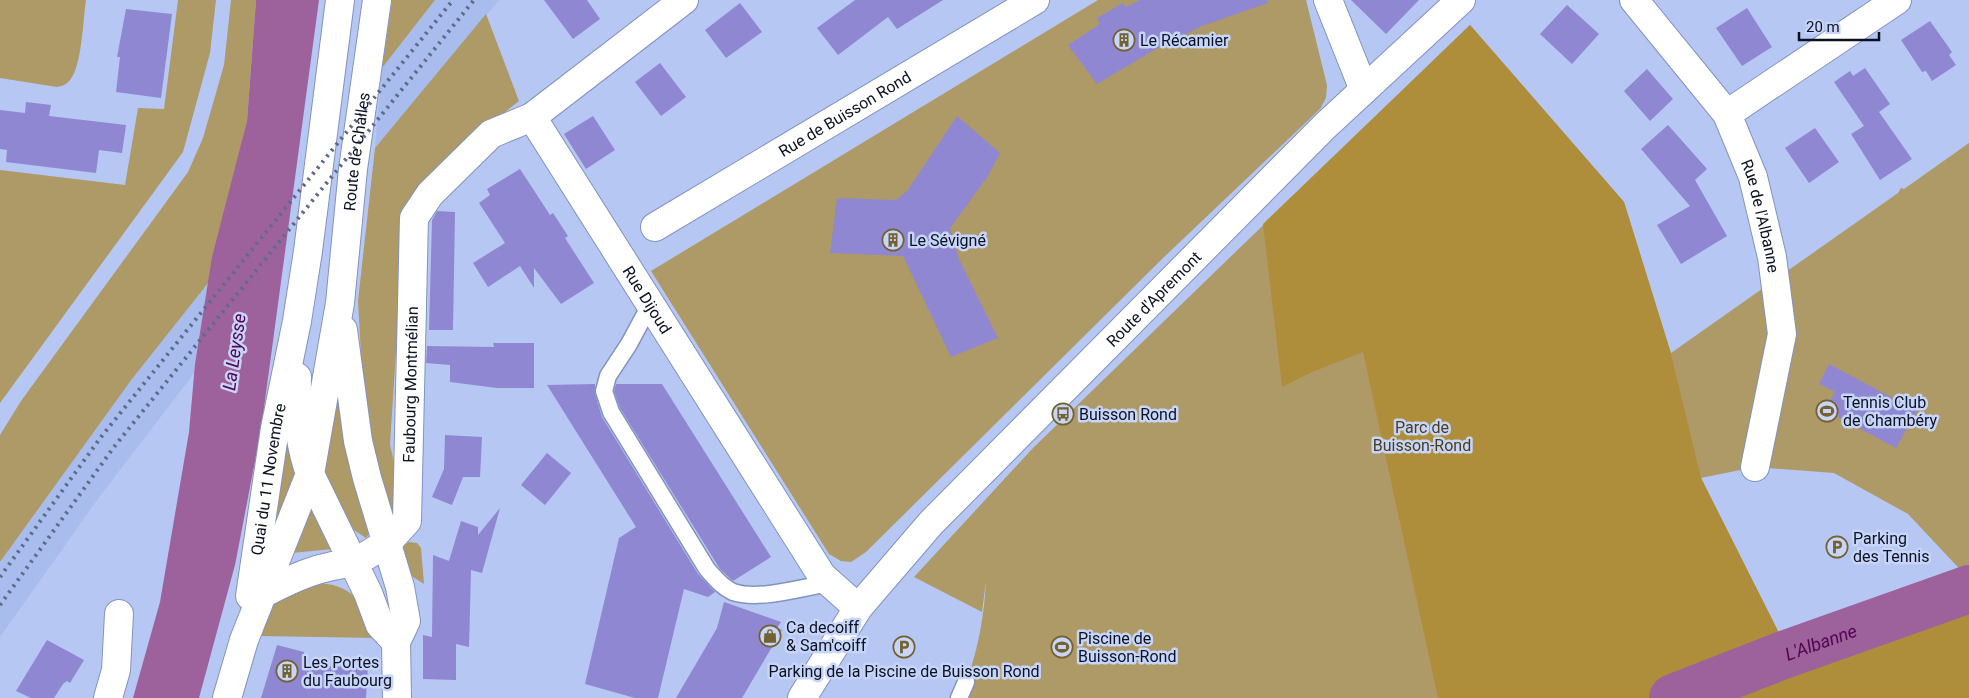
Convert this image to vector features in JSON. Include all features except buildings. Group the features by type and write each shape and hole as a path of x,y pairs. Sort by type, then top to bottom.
{"main road":[{"name":"Quai du 11 Novembre","path":"244,640 275,428 297,321 308,251 340,0"},
{"name":"Route de Challes","path":"340,303 353,168 377,0"},
{"path":"532,118 684,0"},
{"name":"Rue de Buisson Rond","path":"655,227 1035,0"},
{"path":"1328,0 1364,90"},
{"name":"Route d'Apremont","path":"802,698 858,608 931,523 1052,403 1211,239 1364,90 1460,0"},
{"name":"Rue de l'Albanne","path":"1634,0 1727,114 1753,176 1772,257 1782,334 1755,467"},
{"path":"1727,114 1897,0"},
{"name":"Faubourg Montmélian","path":"264,593 299,575 341,564 354,563 387,543 407,520 414,218 430,194 491,134 532,118"},
{"name":"Rue Dijoud","path":"532,118 822,576 858,608"},
{"name":"Quai du 11 Novembre","path":"226,698 244,640 310,474 340,303"},
{"path":"340,303 358,441 366,478 400,587 406,620 396,642 397,698"},
{"name":"Quai du 11 Novembre","path":"297,321 296,407 303,455 310,474"},
{"path":"310,474 354,563 380,625 396,642"},
{"path":"108,698 116,670 119,614"}],"lane":[{"path":"650,305 629,344 608,376 604,391 611,412 707,569 720,584 733,591 750,595 777,594 801,587 830,583"},
{"path":"959,698 966,682"}],"shaded area":[{"path":"435,0 499,0 375,148 382,68"},
{"path":"223,265 209,354 100,496 0,637 0,562 132,379"}],"green space":[{"path":"0,0 86,0 77,64 74,73 67,83 57,87 0,78"},
{"path":"178,0 216,0 210,53 183,152 0,403 0,170 125,185 138,108 164,109"},
{"path":"231,0 256,0 247,121 209,282 132,379 0,562 0,435 21,401 188,172 203,138 224,65"},
{"path":"435,0 382,68 392,1"},
{"path":"1098,0 1306,0 1327,85 1326,98 1320,109 1162,259 866,552 851,562 841,561 829,554 651,271"},
{"path":"486,14 519,101 463,146 426,183 400,290 390,444 397,477 396,507 392,511 374,451 362,373 358,301 375,148"},
{"name":"Parc de Buisson-Rond","path":"1470,25 1624,202 1671,353 1898,193 1901,188 1904,189 1969,143 1969,579 1908,514 1834,473 1755,467 1701,478 1780,635 1903,591 1969,582 1969,698 959,698 970,670 978,641 983,611 986,581 982,612 914,577 1033,448"},
{"name":"Parc de Buisson-Rond","path":"1470,25 1624,202 1671,354 1701,478 1780,635 1903,591 1969,582 1969,698 1438,698 1363,352 1312,372 1282,387 1263,224"},
{"path":"336,375 352,474 369,534 366,538 354,530 321,477"},
{"path":"285,444 290,445 300,479 270,544"},
{"path":"311,510 333,549 292,553"},
{"path":"409,542 417,543 421,548 424,584 410,575 400,548"},
{"path":"310,583 337,586 347,590 367,614 378,638 258,636 271,602"}],"water":[{"name":"La Leysse","path":"256,0 319,0 261,430 235,565 199,698 133,698 160,602 189,432 195,364 212,257 247,121"}],"waterway":[{"name":"L'Albanne","path":"1673,698 1778,657 1969,589"}],"railway":[{"path":"0,577 101,437 453,0"},
{"path":"0,605 114,447 474,0"}],"place":[{"name":"Le Récamier","path":"1124,40"},
{"name":"Le Sévigné","path":"893,240"},
{"name":"Tennis Club de Chambéry","path":"1827,411"},
{"name":"Buisson Rond","path":"1063,414"},
{"name":"Parking des Tennis","path":"1837,547"},
{"name":"Ca decoiff & Sam'coiff","path":"770,636"},
{"name":"Parking de la Piscine de Buisson Rond","path":"904,647"},
{"name":"Piscine de Buisson-Rond","path":"1062,647"},
{"name":"Les Portes du Faubourg","path":"287,671"}]}
